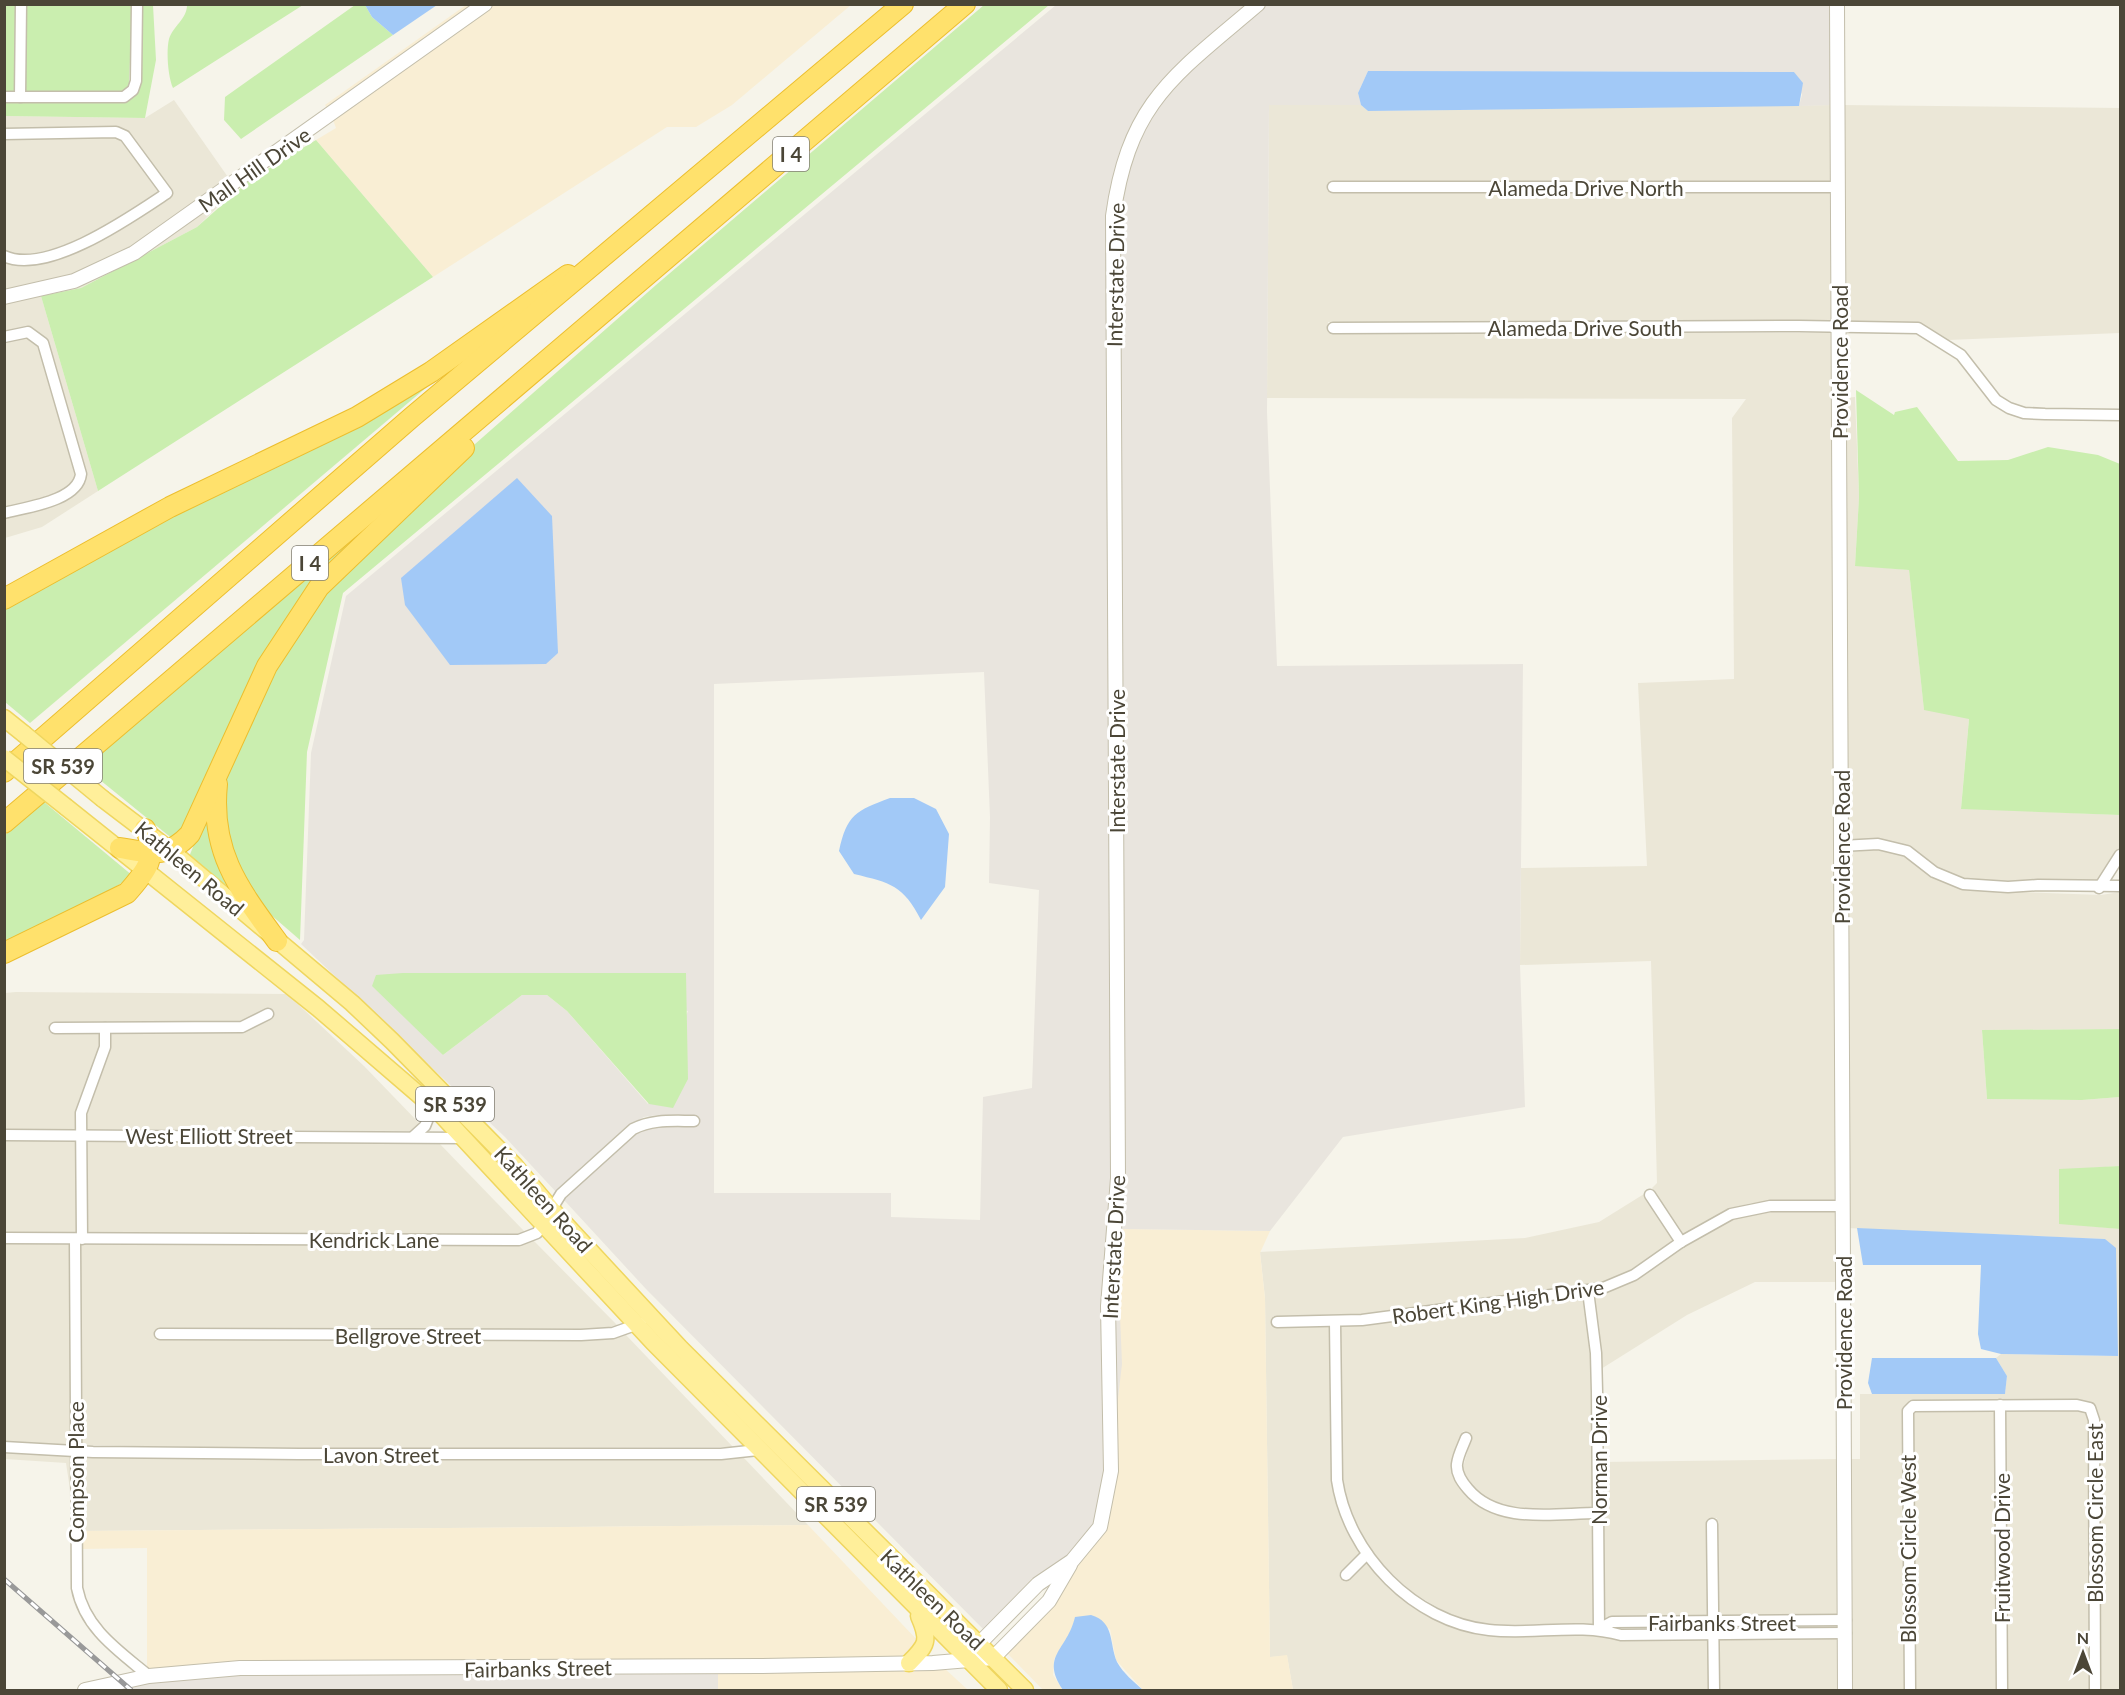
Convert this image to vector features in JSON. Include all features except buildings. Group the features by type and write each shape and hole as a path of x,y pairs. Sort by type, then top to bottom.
{"highway":[{"name":"I 4","path":"4,772 412,417 601,261 903,4"},
{"name":"I 4","path":"4,823 965,4"},
{"path":"4,599 160,512 357,417 431,372 561,278 601,261"},
{"path":"4,953 128,893 156,858 180,846 190,834 220,764 267,666 319,587 616,303"},
{"path":"220,764 215,802 220,846 242,893 278,941"},
{"path":"145,829 152,842 156,858"},
{"path":"120,848 156,858"}],"main road":[{"name":"Kathleen Road","path":"4,718 103,799 145,829"},
{"name":"Kathleen Road","path":"4,758 120,848"},
{"name":"Kathleen Road","path":"156,858 278,941 352,1004 434,1083 515,1166 548,1217 637,1326 999,1690"},
{"name":"Kathleen Road","path":"156,858 318,1008 433,1106 652,1317 861,1530 1025,1690"},
{"path":"909,1663 922,1649 927,1635 915,1607"}],"street":[{"path":"20,97 21,4"},
{"path":"4,97 124,97 133,90 137,4"},
{"name":"Mall Hill Drive","path":"4,297 74,281 117,263 149,244 485,4"},
{"name":"Interstate Drive","path":"993,1658 1049,1601 1072,1561 1100,1527 1111,1471 1108,1306 1118,1178 1113,216 1122,164 1131,139 1158,95 1172,78 1258,4"},
{"name":"Providence Road","path":"1837,4 1845,1690"},
{"path":"4,134 116,132 125,136 167,193 110,231 44,258 26,261 4,255"},
{"name":"Alameda Drive North","path":"1333,188 1838,187"},
{"name":"Alameda Drive South","path":"1332,328 1909,327 1928,333 1961,355 1996,400 2016,411 2121,415"},
{"path":"4,337 28,332 43,343 81,474 79,484 71,493 4,513"},
{"path":"1841,846 1878,844 1907,850 1934,872 1964,884 2099,888 2121,886"},
{"path":"2099,888 2121,855"},
{"path":"55,1028 242,1027 268,1014"},
{"name":"Compson Place","path":"105,1028 105,1047 83,1104 75,1562 79,1600 88,1619 101,1636 149,1676"},
{"path":"414,1136 425,1126 433,1106"},
{"name":"Kendrick Lane","path":"4,1238 519,1240 537,1233 561,1194 633,1129 645,1123 658,1121 694,1121"},
{"name":"West Elliott Street","path":"4,1135 465,1138"},
{"path":"1650,1194 1681,1242"},
{"name":"Robert King High Drive","path":"1277,1322 1335,1322 1394,1317 1603,1288 1634,1275 1681,1242 1731,1214 1753,1208 1842,1206"},
{"name":"Norman Drive","path":"1588,1291 1596,1353 1599,1629"},
{"name":"Bellgrove Street","path":"160,1335 581,1335 613,1333 637,1326 652,1317"},
{"name":"Fairbanks Street","path":"1335,1322 1337,1480 1345,1515 1352,1532 1367,1554 1410,1597 1451,1621 1490,1630 1599,1629 1621,1635 1714,1635 1846,1626"},
{"name":"Blossom Circle West","path":"1910,1690 1907,1421 1911,1408 2000,1405"},
{"name":"Blossom Circle East","path":"2000,1405 2077,1405 2090,1408 2094,1420 2095,1690"},
{"name":"Fruitwood Drive","path":"2000,1405 2001,1690"},
{"path":"1466,1438 1457,1464 1458,1473 1473,1494 1486,1505 1513,1514 1598,1513"},
{"name":"Lavon Street","path":"4,1447 299,1454 721,1454 758,1450"},
{"path":"1712,1524 1714,1690"},
{"path":"1346,1575 1367,1554"},
{"name":"Interstate Drive","path":"967,1659 978,1643 990,1634 1038,1584 1072,1561"},
{"name":"Fairbanks Street","path":"1599,1629 1612,1622 1846,1626"},
{"name":"Fairbanks Street","path":"85,1690 149,1676 240,1668 445,1669 909,1663 993,1658"}],"shaded area":[{"path":"466,5 476,5 328,110 325,105"},
{"path":"494,5 851,5 732,105 696,127 667,127 433,277 316,140 336,128 333,120"},
{"path":"1056,5 1250,5 1169,73 1154,92 1127,136 1112,188 1113,1178 1106,1471 1096,1524 1080,1546 985,1631 646,1289 564,1200 635,1133 658,1126 698,1126 698,1116 657,1115 644,1117 631,1124 581,1167 557,1193 505,1137 301,944 304,940 311,753 346,596","holes":["984,672 990,817 989,883 1039,890 1032,1088 983,1097 980,1220 891,1217 891,1193 714,1193 714,684","403,973 688,1011 648,1104 567,1011 547,995 522,995 443,1055"]},
{"path":"1266,5 1832,5 1833,105 1799,106 1802,95 1794,72 1368,71 1358,93 1361,105 1269,105 1267,412 1277,666 1523,664 1520,965 1525,1107 1343,1137 1270,1231 1123,1229 1119,1291 1122,1364 1115,1424 1113,1306 1118,217 1122,190 1136,141 1175,82"},
{"path":"174,100 230,180 147,239 73,276 5,291 5,116 145,118"},
{"path":"1269,105 1361,105 1368,111 1833,105 1833,182 1329,182 1329,192 1833,193 1833,322 1328,322 1328,333 1833,333 1837,1200 1751,1203 1729,1209 1682,1235 1652,1188 1657,1183 1651,961 1520,965 1521,868 1647,866 1638,683 1734,679 1732,418 1746,399 1267,398"},
{"path":"1842,105 2120,108 2120,333 1948,340 1918,323 1843,323"},
{"path":"236,189 197,227 81,288 41,296 98,491 42,527 5,538 5,302 75,286 119,268"},
{"path":"1855,397 1859,498 1855,565 1909,570 1924,709 1969,718 1961,808 2120,815 2120,849 2114,853 2097,882 2038,880 2008,882 1964,879 1936,868 1908,845 1891,842 1846,841 1843,398"},
{"path":"1877,850 1905,856 1932,877 1963,890 2101,895 2120,892 2120,1029 1982,1030 1987,1099 2082,1100 2120,1097 2120,1166 2059,1170 2059,1223 2120,1229 2120,1690 2100,1690 2099,1420 2095,1404 2077,1399 1910,1400 1904,1406 1902,1421 1905,1690 1850,1690 1849,1459 1860,1459 1860,1394 2005,1394 2007,1376 1996,1358 2001,1354 2117,1356 2105,1239 1847,1228 1846,852"},
{"path":"5,993 287,994 364,1066 420,1124 413,1131 86,1129 88,1106 109,1049 110,1033 242,1032 274,1017 270,1007 241,1021 51,1023 51,1033 100,1033 100,1046 78,1103 77,1129 5,1129"},
{"path":"5,1140 77,1140 77,1233 5,1233"},
{"path":"86,1140 438,1142 525,1232 518,1234 86,1233"},
{"path":"1644,1194 1674,1240 1632,1270 1602,1283 1362,1314 1273,1316 1273,1327 1330,1327 1333,1481 1341,1517 1360,1553 1339,1574 1345,1582 1367,1561 1407,1602 1427,1616 1470,1633 1507,1636 1600,1635 1621,1640 1709,1640 1709,1690 1293,1690 1287,1656 1270,1657 1265,1298 1260,1252 1525,1238 1599,1222"},
{"path":"1838,1211 1838,1282 1755,1282 1687,1315 1601,1369 1594,1295 1636,1279 1683,1246 1732,1219 1771,1212"},
{"path":"1122,1229 1270,1231 1260,1253 1265,1298 1270,1657 1287,1655 1293,1690 1143,1690 1116,1660 1110,1629 1075,1617 1072,1632 1054,1659 1053,1675 1063,1690 1043,1690 1005,1651 1104,1530 1115,1424"},
{"path":"533,1240 618,1326 581,1330 156,1329 155,1340 581,1341 613,1339 626,1335 733,1447 299,1449 81,1445 80,1244 519,1245"},
{"path":"4,1244 70,1244 72,1445 5,1442"},
{"path":"1584,1297 1591,1353 1593,1508 1513,1508 1488,1500 1476,1490 1462,1471 1472,1435 1463,1431 1454,1456 1459,1487 1484,1510 1513,1519 1593,1518 1594,1624 1490,1625 1452,1616 1413,1593 1391,1573 1371,1550 1350,1512 1342,1480 1340,1327"},
{"path":"1995,1410 1997,1690 1916,1690 1912,1414 1915,1411"},
{"path":"2005,1410 2076,1410 2087,1413 2089,1420 2090,1690 2006,1690"},
{"path":"4,1453 72,1455 71,1496 66,1463 5,1459"},
{"path":"81,1456 299,1459 743,1457 808,1525 80,1531"},
{"path":"1839,1459 1841,1615 1719,1616 1717,1518 1707,1519 1709,1616 1604,1621 1602,1462"},
{"path":"808,1525 920,1643 907,1657 240,1663 151,1671 147,1667 147,1548 80,1549 80,1531"},
{"path":"1841,1638 1841,1690 1719,1690 1719,1640"},
{"path":"943,1667 968,1690 718,1690 718,1671"},
{"path":"718,1671 718,1690 113,1689 152,1681 240,1674"}],"green space":[{"path":"187,4 303,5 173,88 169,71 168,44 171,34 185,14"},
{"path":"5,5 16,5 15,92 5,92"},
{"path":"25,5 132,5 129,87 122,92 25,92"},
{"path":"142,5 153,5 156,60 145,118 5,116 5,103 124,103 136,95 140,81"},
{"path":"355,5 365,5 372,17 393,35 241,139 224,120 225,97"},
{"path":"984,5 1049,5 343,593 307,752 300,940 263,908 224,845 221,791 242,727 317,601 458,459 656,285"},
{"path":"316,140 433,277 98,491 41,296 81,288 197,227 251,179"},
{"path":"434,381 30,723 5,702 4,605"},
{"path":"1856,390 1894,415 1895,412 1917,407 1958,461 2008,460 2048,447 2098,455 2120,464 2120,815 1961,809 1969,719 1924,710 1909,570 1855,566 1859,498"},
{"path":"355,538 357,539 323,576 188,820 174,840 84,767"},
{"path":"44,802 133,876 5,943 5,835"},
{"path":"206,814 230,887 229,889 189,857"},
{"path":"403,973 686,973 688,1079 673,1108 649,1104 567,1011 547,995 522,995 443,1055 372,986 376,975"},
{"path":"2120,1029 2120,1097 2082,1100 1987,1099 1982,1030"},
{"path":"2120,1166 2120,1229 2059,1224 2059,1169"}],"water":[{"path":"365,5 437,5 393,35 372,17"},
{"path":"1368,71 1794,72 1803,83 1799,106 1368,111 1361,105 1358,93"},
{"path":"517,478 552,516 558,653 546,664 450,665 405,605 401,578"},
{"path":"890,798 914,798 936,809 949,834 945,887 921,920 902,892 887,883 854,874 839,851 850,821 861,811"},
{"path":"1857,1228 2105,1239 2116,1248 2118,1356 2001,1354 1981,1349 1978,1334 1981,1265 1863,1265"},
{"path":"1872,1358 1996,1358 2007,1376 2005,1394 1872,1394 1868,1383"},
{"path":"1091,1615 1099,1618 1108,1628 1117,1662 1125,1674 1143,1690 1063,1690 1054,1669 1057,1653 1067,1638 1075,1617"}],"railway":[{"path":"4,1579 131,1690"}]}
